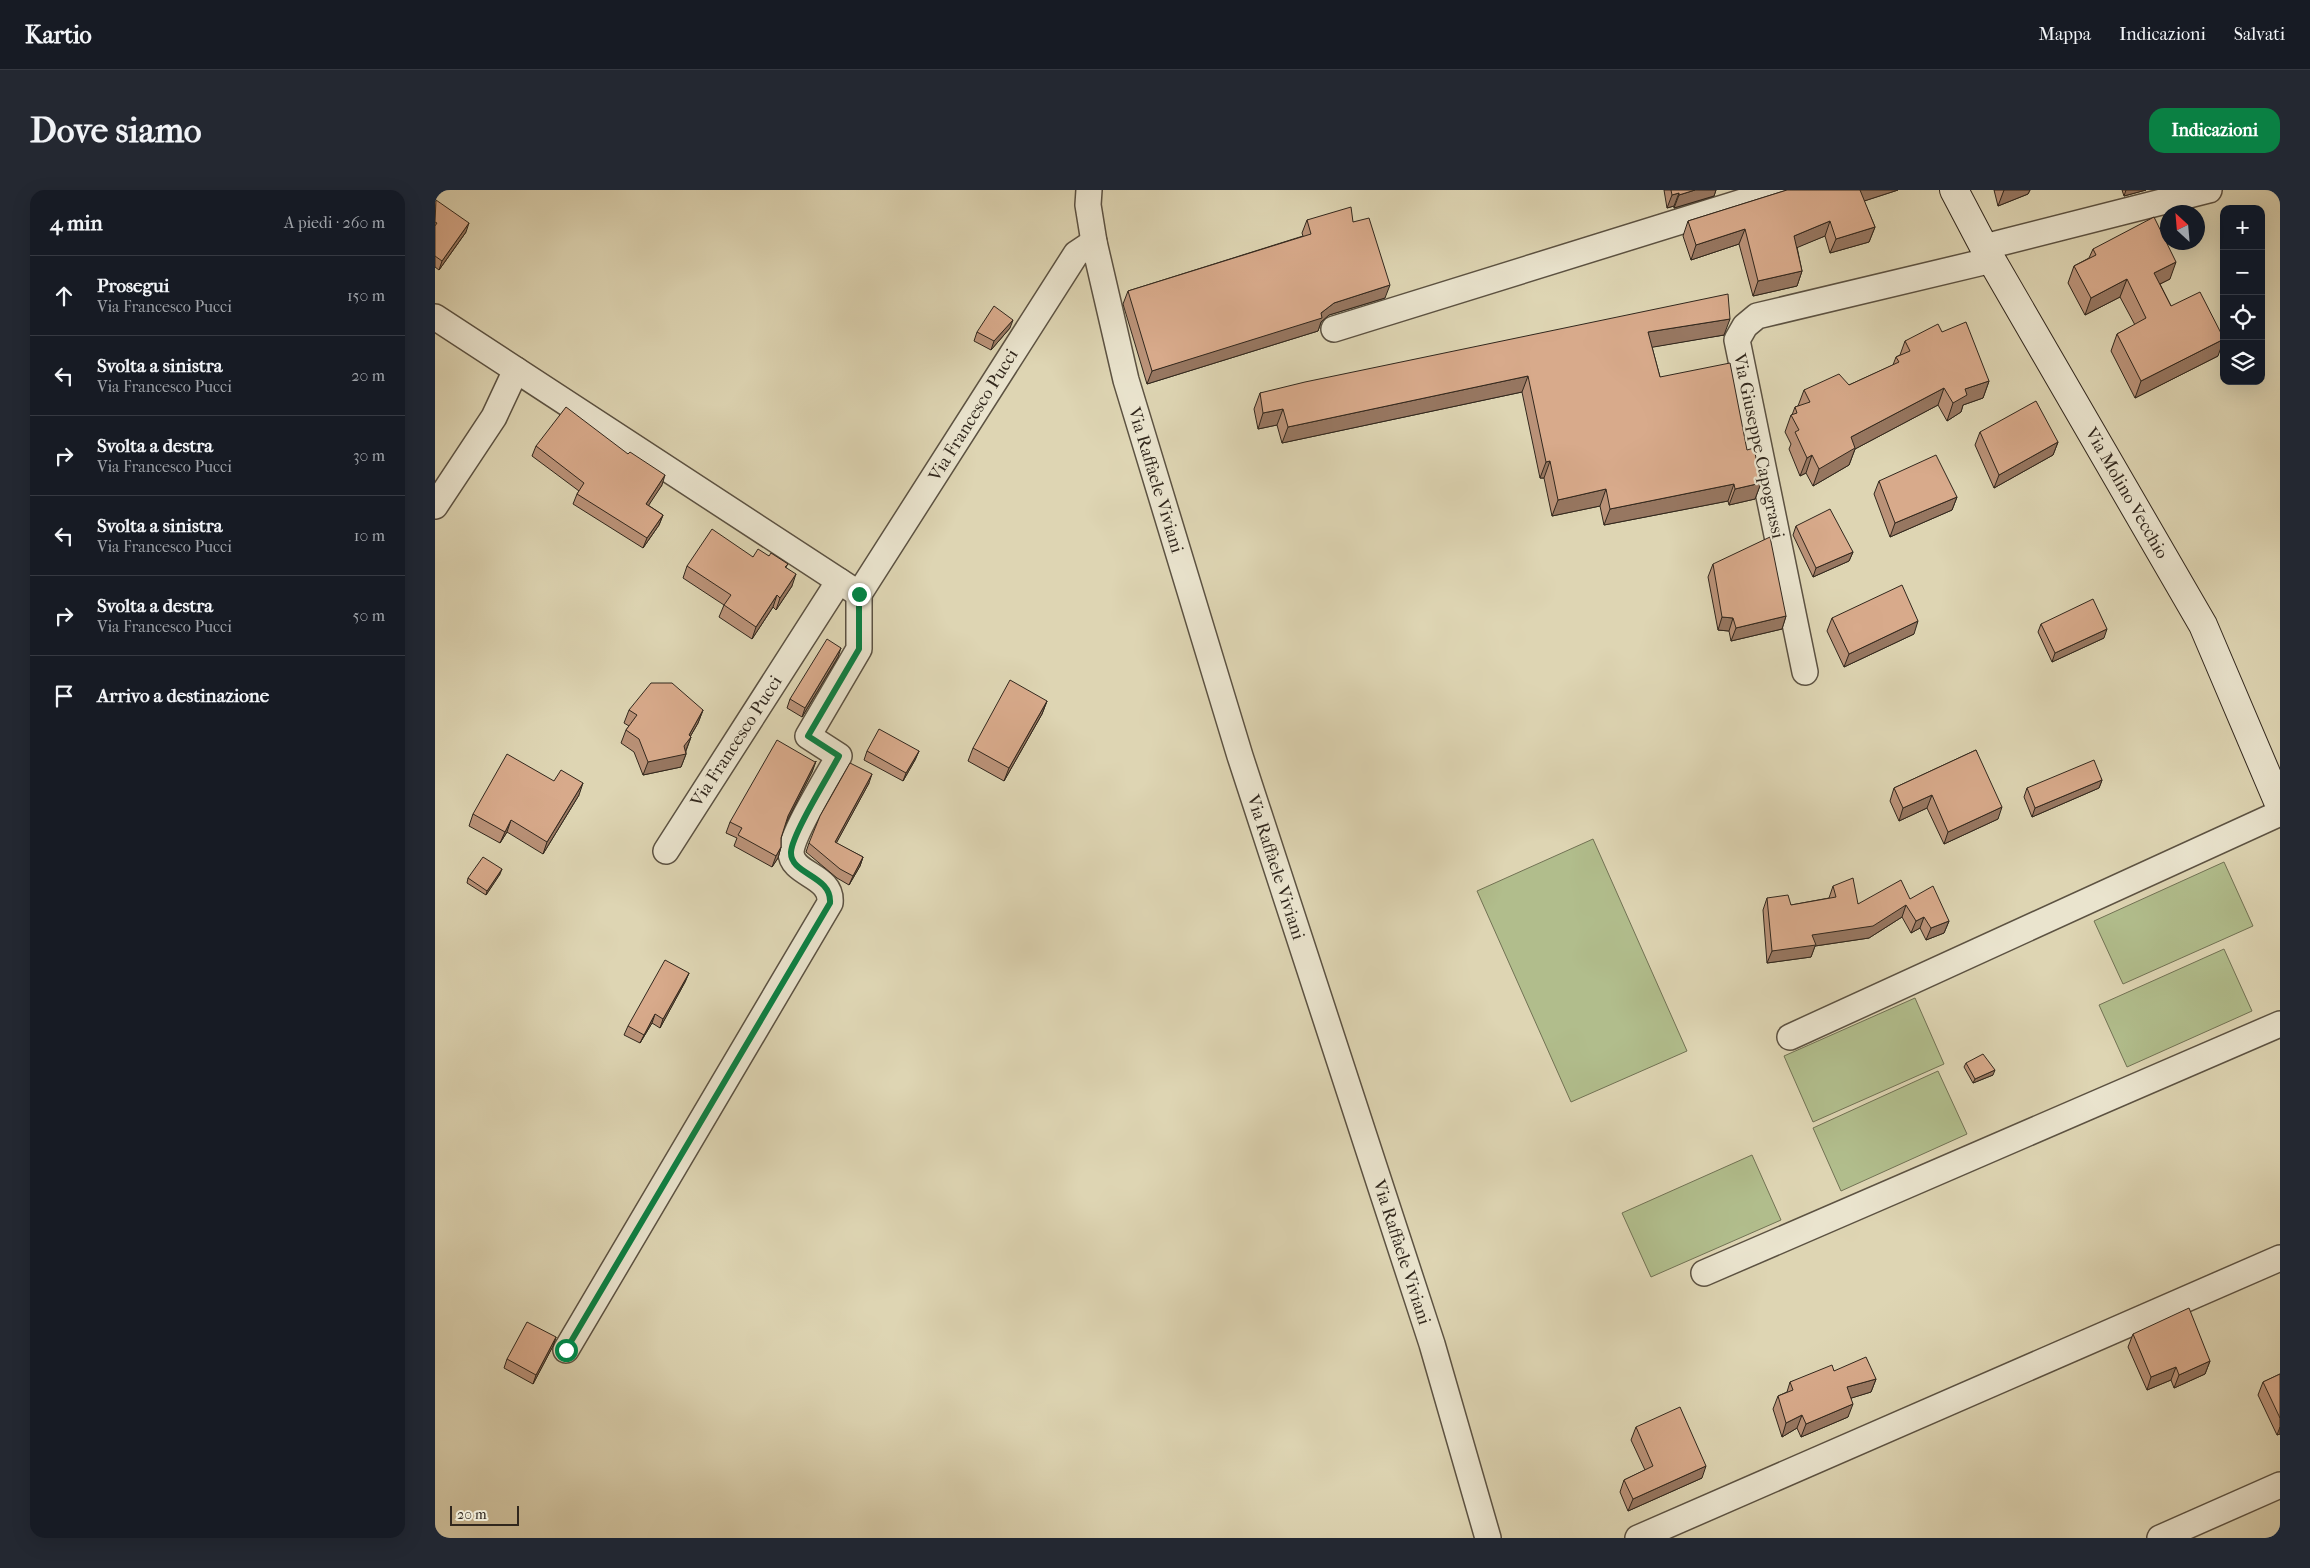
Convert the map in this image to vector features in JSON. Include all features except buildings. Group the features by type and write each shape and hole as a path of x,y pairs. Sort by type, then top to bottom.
{"street":[{"name":"Via Raffaele Viviani","path":"1089,190 1088,205 1094,242 1126,380 1240,756 1432,1344 1488,1538"},
{"path":"1334,329 1781,190"},
{"name":"Via Molino Vecchio","path":"1954,190 1988,253 2203,625 2280,806"},
{"path":"1988,253 2209,190"},
{"name":"Via Francesco Pucci","path":"666,851 849,588 1076,254 1094,242"},
{"name":"Via Giuseppe Capograssi","path":"1805,672 1737,340 1745,326 1757,316 1988,253"},
{"path":"435,317 849,588 859,649 808,736 839,756 799,830 791,852 794,861 823,884 831,895 830,903 566,1350"},
{"path":"435,506 494,417 516,370"},
{"path":"1790,1037 2280,813"},
{"path":"1704,1273 2280,1024"},
{"path":"1638,1538 2280,1258"},
{"path":"2160,1538 2280,1485"}],"green space":[{"path":"1593,839 1687,1051 1571,1102 1477,891"},
{"path":"2224,862 2253,926 2123,984 2094,921"},
{"path":"2224,949 2252,1011 2127,1067 2099,1005"},
{"path":"1915,998 1944,1064 1813,1122 1784,1056"},
{"path":"1938,1071 1967,1134 1841,1191 1813,1128"},
{"path":"1752,1155 1781,1220 1651,1277 1622,1213"}],"route":[{"path":"566,1350 830,903 831,895 823,884 803,870 794,861 791,852 799,830 839,756 808,736 859,649 859,594"}]}
